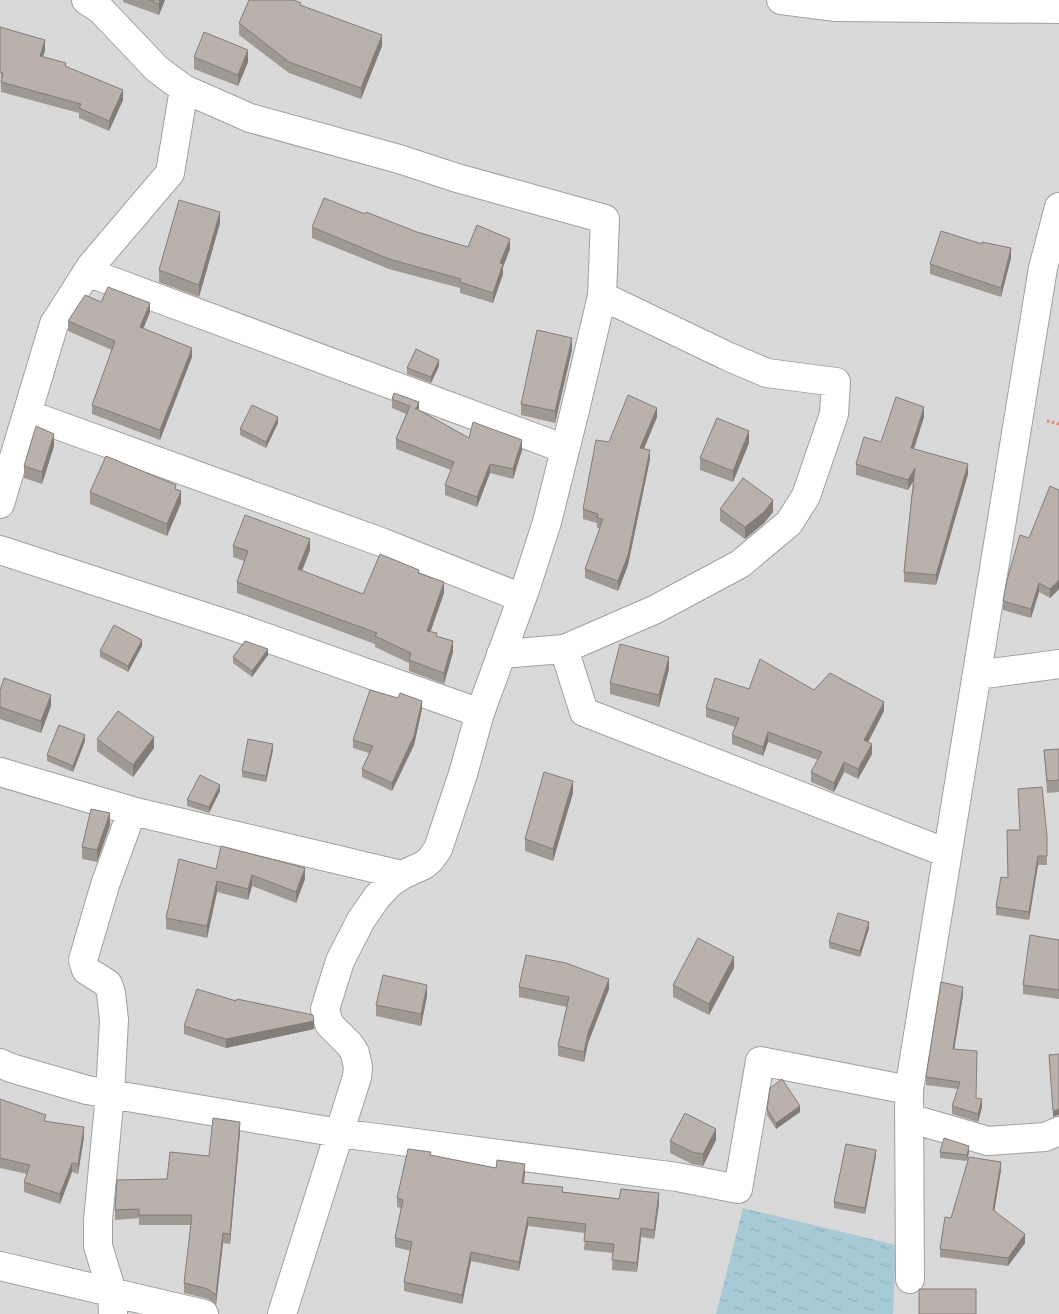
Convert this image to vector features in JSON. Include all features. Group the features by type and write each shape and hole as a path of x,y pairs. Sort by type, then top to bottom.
{"street":[{"path":"781,0 838,4 1059,9"},
{"path":"97,3 157,69 184,89 250,118 605,219 602,296 546,522 522,598 480,713 463,774 438,848 430,860 390,883 377,897 361,920 340,961 325,1009 329,1024 350,1045 355,1053 358,1067 357,1077 282,1314"},
{"path":"0,504 54,324 88,272 170,172 184,89"},
{"path":"910,1279 908,1090 1043,268 1059,207"},
{"path":"88,272 565,449"},
{"path":"501,654 564,649 654,610 740,564 789,523 806,496 834,414 836,382 768,373 729,358 602,296"},
{"path":"27,414 381,542 522,598"},
{"path":"0,550 239,628 480,713"},
{"path":"564,649 584,712 946,853"},
{"path":"977,675 1059,664"},
{"path":"0,772 132,811 402,876"},
{"path":"112,1303 98,1246 98,1220 110,1094 114,1020 111,992 106,981 86,970 83,960 105,885 132,811"},
{"path":"0,1063 11,1068 88,1090 339,1134 677,1177 738,1189 760,1061 908,1090"},
{"path":"909,1118 988,1141 1046,1137 1059,1131"},
{"path":"0,1266 112,1303 204,1314"}],"shaded area":[{"path":"0,0 1059,0 1059,1314 0,1314"}],"water":[{"path":"743,1208 896,1245 893,1314 716,1314"}],"building":[{"path":"149,0 160,0 159,4"},
{"path":"249,0 294,0 301,3 300,5 382,35 361,88 289,62 239,23"},
{"path":"0,27 45,40 40,56 66,63 65,66 123,90 109,121 79,108 81,104 1,82 3,73 0,72"},
{"path":"204,32 248,50 238,75 194,57"},
{"path":"324,198 417,232 468,247 477,225 510,239 500,263 503,264 493,293 460,282 461,279 389,259 312,227"},
{"path":"179,200 220,212 199,285 159,270"},
{"path":"941,231 982,244 982,242 1011,248 1001,288 930,264"},
{"path":"108,287 150,303 140,327 192,348 160,430 92,405 115,341 68,321 85,295 101,302"},
{"path":"537,330 572,338 555,411 521,404"},
{"path":"416,349 439,360 431,377 407,368"},
{"path":"394,393 419,402 416,409 469,438 473,422 522,440 513,469 490,464 477,497 445,485 454,462 396,439 410,406 392,399"},
{"path":"628,395 657,408 640,448 650,450 628,555 618,581 585,569 603,519 597,518 598,514 583,509 596,440 609,442"},
{"path":"896,397 924,407 911,448 968,464 936,575 904,572 915,468 908,480 856,464 864,437 881,442"},
{"path":"252,405 278,417 266,442 240,429"},
{"path":"717,418 749,431 733,471 700,458"},
{"path":"36,426 54,434 42,472 24,466"},
{"path":"106,456 176,485 175,489 181,491 167,524 90,492"},
{"path":"743,478 773,500 764,512 745,527 720,509"},
{"path":"1050,486 1059,490 1059,580 1050,589 1039,583 1031,609 1003,601 1020,535 1029,538"},
{"path":"245,515 310,539 298,569 363,594 380,554 419,570 418,573 444,582 427,631 437,633 436,636 453,641 444,673 409,660 411,653 375,636 377,633 237,582 248,551 233,546"},
{"path":"114,625 142,640 128,666 100,651"},
{"path":"245,641 268,649 252,671 233,657"},
{"path":"620,644 669,657 659,695 610,683"},
{"path":"760,659 814,690 830,673 884,702 864,740 872,744 858,769 844,762 834,783 811,772 822,752 768,732 763,747 732,735 739,718 706,708 715,678 749,689"},
{"path":"4,678 51,695 41,721 0,707 0,690"},
{"path":"370,690 398,698 400,693 422,701 414,736 392,783 362,769 373,746 353,740"},
{"path":"118,711 154,737 133,765 97,739"},
{"path":"59,725 85,735 73,766 47,755"},
{"path":"248,739 273,744 266,776 242,771"},
{"path":"1059,749 1059,780 1047,781 1044,750"},
{"path":"544,772 573,781 553,849 525,839"},
{"path":"200,775 220,785 209,807 187,800"},
{"path":"1042,787 1047,856 1038,856 1029,912 996,907 1001,877 1008,878 1007,830 1020,830 1018,789"},
{"path":"91,809 110,813 97,850 82,847"},
{"path":"221,846 305,868 296,892 252,875 248,889 217,881 207,926 166,918 179,859 216,869"},
{"path":"838,913 869,922 860,951 829,942"},
{"path":"1030,935 1059,940 1059,990 1023,985"},
{"path":"698,938 734,957 709,1004 673,985"},
{"path":"526,955 566,963 609,979 588,1033 584,1052 558,1046 569,997 519,987"},
{"path":"383,975 427,985 421,1014 376,1005"},
{"path":"941,982 963,987 953,1049 977,1051 976,1098 982,1099 978,1114 952,1106 960,1082 926,1077"},
{"path":"197,989 236,1001 237,999 313,1015 314,1021 226,1039 184,1026"},
{"path":"1059,1054 1059,1109 1053,1111 1049,1055"},
{"path":"782,1079 800,1106 776,1123 767,1109 770,1088"},
{"path":"0,1099 46,1115 44,1121 84,1127 78,1164 72,1163 60,1194 24,1182 30,1165 0,1158"},
{"path":"685,1113 716,1129 703,1154 692,1152 670,1141"},
{"path":"213,1118 240,1122 230,1234 223,1233 216,1295 208,1289 184,1283 192,1215 139,1215 139,1209 115,1210 117,1180 167,1179 170,1152 209,1156"},
{"path":"944,1138 969,1146 967,1155 940,1152"},
{"path":"846,1144 876,1150 865,1208 834,1202"},
{"path":"408,1149 431,1152 430,1155 496,1168 497,1160 525,1164 522,1183 563,1187 562,1192 619,1199 621,1189 659,1193 654,1230 641,1228 637,1263 612,1260 614,1244 584,1241 586,1224 528,1217 519,1262 471,1252 462,1295 404,1282 412,1242 395,1238 403,1200 397,1198"},
{"path":"969,1157 1001,1162 993,1210 1025,1234 1008,1258 940,1249 945,1217 951,1218"},
{"path":"919,1289 976,1289 976,1314 919,1314"}]}
